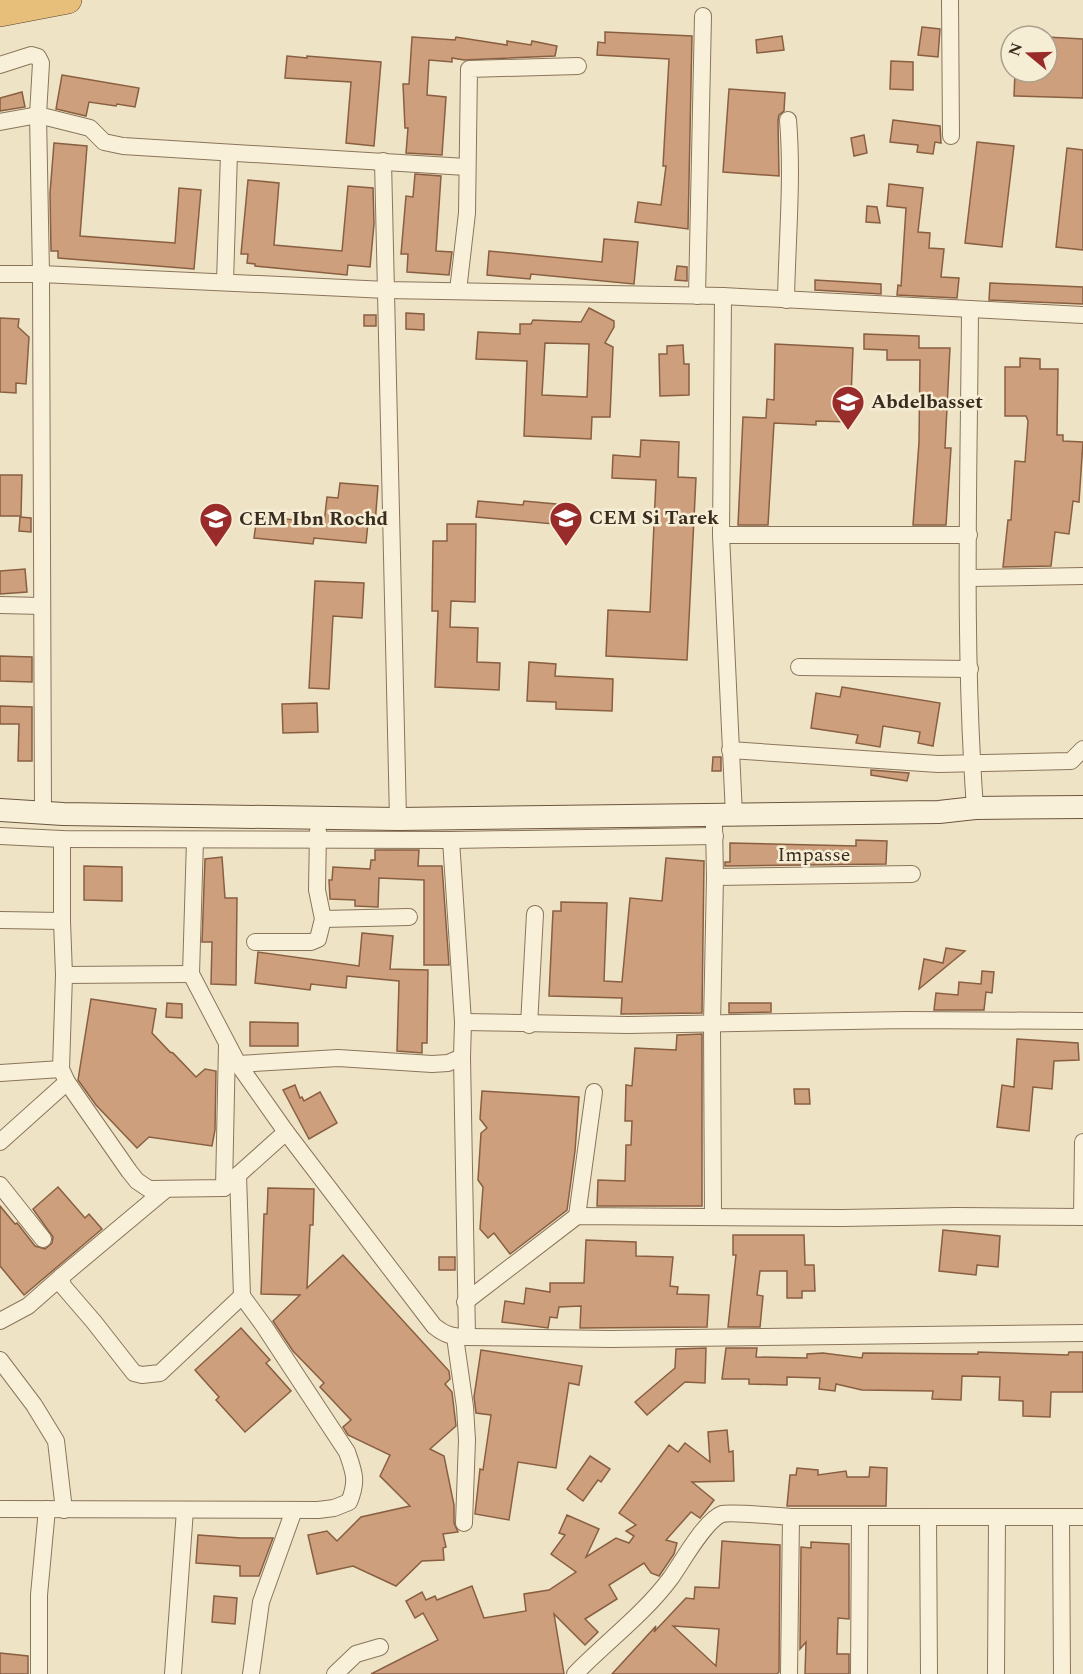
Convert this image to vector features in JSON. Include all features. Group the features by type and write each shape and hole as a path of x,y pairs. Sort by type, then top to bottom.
{"highway":[{"path":"0,13 68,0"}],"main road":[{"path":"0,810 318,829 398,819 720,822 939,812 975,808 1083,807"}],"street":[{"path":"950,0 951,136"},
{"path":"697,296 703,16"},
{"path":"0,65 31,55 39,59 43,813"},
{"path":"458,291 467,213 469,69 578,66"},
{"path":"0,122 38,115 90,128 104,142 123,146 466,167"},
{"path":"786,300 788,190 791,161 788,120"},
{"path":"225,282 229,153"},
{"path":"383,161 398,819"},
{"path":"0,274 387,290 723,296 1083,315"},
{"path":"713,1216 712,1024 716,878 720,822 730,750 721,535 723,296"},
{"path":"970,309 969,578 972,764 975,808"},
{"path":"721,535 969,535"},
{"path":"969,578 1083,576"},
{"path":"0,605 41,606"},
{"path":"799,667 970,669"},
{"path":"730,750 857,760 972,764 1071,761 1083,749"},
{"path":"0,836 195,840 318,829 451,840 720,822"},
{"path":"255,942 311,942 318,939 323,920 317,890 318,829"},
{"path":"62,839 64,1076 137,1181 149,1189 224,1188 286,1131"},
{"path":"195,840 191,974 238,1064 434,1326 444,1334 460,1337 643,1338 1083,1333"},
{"path":"451,840 463,1022 465,1302 460,1337 466,1418 464,1523"},
{"name":"Impasse","path":"716,878 912,874"},
{"path":"529,1025 535,914"},
{"path":"323,920 409,917"},
{"path":"0,920 62,921"},
{"path":"64,975 191,974"},
{"path":"463,1022 529,1025 906,1020 1083,1021"},
{"path":"224,1188 227,1045"},
{"path":"238,1064 338,1058 432,1065 448,1063 462,1056"},
{"path":"0,1072 64,1076"},
{"path":"0,1142 64,1076"},
{"path":"577,1216 594,1092"},
{"path":"465,1302 577,1216 843,1218 1082,1216 1083,1142"},
{"path":"0,1509 294,1510 334,1508 349,1502 355,1488 354,1472 347,1452 242,1296 238,1175"},
{"path":"0,1185 43,1239"},
{"path":"0,1321 28,1306 165,1190"},
{"path":"61,1278 63,1286 137,1375 160,1373 242,1296"},
{"path":"0,1360 34,1405 56,1441 56,1509 39,1595 39,1674"},
{"path":"173,1674 185,1510"},
{"path":"251,1674 261,1602 294,1510"},
{"path":"575,1674 627,1626 669,1581 696,1540 712,1521 722,1514 791,1517 1083,1517"},
{"path":"776,1674 789,1668 791,1517"},
{"path":"859,1674 860,1517"},
{"path":"928,1517 929,1674"},
{"path":"996,1674 997,1518"},
{"path":"1061,1518 1062,1674"},
{"path":"335,1674 357,1654 380,1647"}],"building":[{"path":"922,27 940,29 938,57 918,55"},
{"path":"605,32 692,36 688,229 635,222 638,202 661,205 666,166 663,166 669,59 597,55 598,42 605,43"},
{"path":"782,36 784,50 757,53 756,40"},
{"path":"412,37 455,40 456,37 507,45 507,41 531,45 532,41 557,46 555,56 464,60 452,58 452,62 429,60 427,95 446,97 442,155 406,153 408,128 405,128 403,84 409,84"},
{"path":"1059,38 1083,39 1083,98 1014,96 1014,84 1059,84"},
{"path":"287,56 381,62 374,146 346,143 351,82 285,78"},
{"path":"891,61 913,62 913,90 890,89"},
{"path":"62,75 139,88 135,107 89,102 86,116 56,109"},
{"path":"729,89 785,93 784,111 779,115 778,120 779,176 723,172"},
{"path":"22,92 25,107 0,111 0,98"},
{"path":"893,120 940,126 941,143 935,142 933,154 917,152 918,145 890,142"},
{"path":"864,135 867,153 854,156 851,138"},
{"path":"977,142 1014,146 1002,247 965,243"},
{"path":"54,143 87,146 80,236 175,243 179,188 201,190 194,269 58,258 58,251 51,251 50,193"},
{"path":"1067,148 1083,150 1083,250 1056,247"},
{"path":"415,174 441,176 436,251 452,252 449,275 407,272 408,254 401,254 406,196 413,197"},
{"path":"248,180 279,183 274,245 342,251 348,186 373,188 374,224 370,267 348,265 347,275 255,266 255,264 247,263 248,254 241,254"},
{"path":"889,184 923,188 918,232 930,233 929,248 944,249 941,277 959,278 957,298 897,295 898,285 901,286 906,208 887,206"},
{"path":"867,206 877,207 880,223 866,222"},
{"path":"604,239 638,242 634,284 531,274 530,279 487,275 489,251 602,262"},
{"path":"677,266 687,267 687,281 675,280"},
{"path":"815,280 881,284 881,294 815,290"},
{"path":"990,283 1083,287 1083,304 989,300"},
{"path":"589,308 614,321 614,327 605,343 613,347 610,417 592,417 591,439 524,436 527,361 476,359 478,332 520,334 520,324 531,324 533,320 581,322","holes":["545,343 589,344 587,397 542,395"]},
{"path":"406,313 424,314 424,330 406,329"},
{"path":"364,315 376,315 376,326 364,326"},
{"path":"0,318 19,319 18,327 29,337 26,384 16,383 16,393 0,392"},
{"path":"864,334 919,336 919,348 950,348 945,448 951,448 946,525 913,525 919,442 920,360 887,360 887,350 864,349"},
{"path":"775,344 853,348 850,422 816,421 816,425 774,423 768,525 738,525 743,417 766,418 767,399 774,400"},
{"path":"683,345 684,364 689,364 689,395 660,396 659,354 667,354 667,346"},
{"path":"1020,358 1040,359 1040,369 1058,369 1057,435 1063,435 1063,441 1083,442 1079,502 1073,501 1069,534 1055,532 1051,566 1003,567 1008,520 1011,520 1015,461 1025,462 1028,421 1026,416 1005,416 1005,367 1020,367"},
{"path":"641,440 679,442 678,477 696,478 687,660 606,656 608,610 650,612 656,480 612,478 613,455 640,457"},
{"path":"0,475 22,475 21,516 0,516"},
{"path":"340,483 378,486 375,524 368,523 366,543 314,538 313,544 254,538 257,516 324,523 327,497 338,498"},
{"path":"478,501 523,505 524,501 556,504 554,524 476,517"},
{"path":"20,517 31,518 31,532 19,531"},
{"path":"447,524 476,524 475,602 451,601 450,627 478,628 477,662 500,663 499,690 435,687 438,611 432,611 433,541 447,541"},
{"path":"25,569 27,592 0,594 0,571"},
{"path":"315,581 364,583 362,618 333,616 329,689 309,688"},
{"path":"0,656 32,657 32,682 0,681"},
{"path":"529,662 556,664 555,676 613,679 612,711 556,709 556,702 527,701"},
{"path":"842,687 940,703 933,746 918,743 920,732 883,726 880,747 856,743 858,735 811,728 816,693 840,697"},
{"path":"317,703 318,732 283,733 282,704"},
{"path":"0,706 32,707 32,761 18,761 19,724 0,724"},
{"path":"713,757 721,757 721,771 712,771"},
{"path":"871,770 909,773 907,781 871,775"},
{"path":"856,840 887,841 886,864 725,866 725,862 730,862 730,843 856,846"},
{"path":"375,850 419,850 418,866 442,866 449,965 424,965 424,880 379,878 378,907 355,906 355,900 330,899 329,880 332,880 333,867 370,869 371,860 375,860"},
{"path":"222,857 225,898 237,898 236,985 211,984 212,942 202,942 205,859"},
{"path":"666,858 704,861 702,1013 621,1014 622,998 549,996 553,911 561,911 561,902 607,903 604,981 622,982 630,898 662,901"},
{"path":"84,866 122,867 122,901 84,900"},
{"path":"362,933 393,936 390,969 428,970 427,1043 422,1043 422,1053 397,1051 399,981 347,976 346,988 311,984 310,990 255,983 258,952 359,966"},
{"path":"946,948 965,951 919,989 924,959 943,963"},
{"path":"982,971 994,972 992,993 986,992 984,1010 934,1010 936,993 958,995 959,982 981,984"},
{"path":"91,999 156,1009 152,1033 170,1052 196,1077 205,1069 216,1071 215,1130 212,1146 149,1137 137,1148 96,1105 78,1080"},
{"path":"167,1003 182,1004 182,1018 166,1017"},
{"path":"729,1003 771,1003 771,1012 729,1013"},
{"path":"250,1022 298,1023 298,1046 250,1046"},
{"path":"702,1034 702,1206 597,1206 598,1180 625,1181 626,1145 631,1145 632,1121 625,1121 626,1085 632,1086 635,1048 676,1050 677,1035"},
{"path":"1017,1039 1078,1043 1079,1060 1054,1061 1052,1089 1033,1087 1029,1131 997,1127 1002,1085 1014,1087"},
{"path":"295,1085 300,1098 302,1097 304,1101 320,1092 337,1123 309,1139 283,1090"},
{"path":"794,1089 809,1089 810,1104 795,1104"},
{"path":"482,1091 579,1097 567,1210 510,1254 494,1233 488,1238 480,1229 483,1187 478,1180 481,1133 487,1128 480,1119"},
{"path":"58,1187 85,1218 89,1214 102,1229 24,1295 0,1266 0,1206 35,1246 45,1249 52,1243 53,1237 33,1209"},
{"path":"268,1188 314,1189 307,1288 343,1255 449,1371 450,1379 445,1384 452,1392 456,1426 430,1449 444,1456 454,1505 454,1523 458,1532 443,1534 446,1547 443,1548 444,1560 422,1561 396,1586 353,1566 317,1574 308,1535 327,1531 337,1541 361,1517 410,1506 380,1476 390,1455 348,1435 343,1427 351,1420 320,1387 324,1383 293,1351 273,1321 300,1295 261,1294 264,1214 267,1214"},
{"path":"943,1230 1000,1236 998,1267 977,1265 976,1275 939,1271"},
{"path":"733,1235 804,1235 805,1265 814,1265 815,1291 802,1291 802,1298 787,1298 787,1271 760,1271 757,1295 763,1296 760,1327 728,1327 736,1255 733,1255"},
{"path":"586,1240 636,1242 636,1256 673,1257 670,1286 678,1287 677,1294 709,1295 707,1327 580,1328 581,1306 559,1307 557,1318 550,1317 548,1328 502,1322 505,1301 524,1304 526,1288 550,1292 550,1283 584,1283"},
{"path":"439,1257 455,1257 455,1270 439,1270"},
{"path":"241,1328 270,1360 266,1363 291,1391 245,1432 216,1400 219,1397 195,1370"},
{"path":"706,1348 705,1383 685,1382 647,1415 635,1402 675,1368 676,1349"},
{"path":"726,1348 757,1348 756,1357 807,1358 807,1354 823,1353 862,1358 863,1353 978,1354 978,1352 1068,1355 1069,1352 1083,1352 1083,1392 1051,1392 1050,1417 1023,1416 1023,1401 999,1400 1000,1377 962,1376 961,1400 932,1399 933,1391 862,1390 836,1384 835,1391 819,1389 820,1378 787,1377 787,1385 749,1384 749,1379 722,1379"},
{"path":"481,1350 582,1366 579,1385 569,1383 556,1468 518,1462 509,1520 475,1514 480,1469 483,1470 491,1415 476,1413 474,1397"},
{"path":"727,1430 729,1452 733,1451 734,1481 692,1482 714,1500 700,1518 691,1512 666,1540 677,1543 674,1554 659,1576 651,1573 644,1563 609,1585 617,1599 585,1619 598,1632 585,1645 554,1614 564,1674 371,1674 438,1640 423,1613 415,1618 406,1601 422,1592 426,1600 435,1596 437,1600 472,1586 484,1618 526,1611 524,1594 549,1590 576,1572 551,1554 565,1535 559,1533 567,1515 599,1529 586,1557 616,1538 629,1543 634,1536 626,1531 636,1525 619,1513 669,1445 678,1452 685,1443 710,1462 708,1432"},
{"path":"590,1456 610,1469 601,1482 598,1480 583,1501 567,1489"},
{"path":"870,1467 887,1468 886,1506 787,1506 790,1475 796,1475 797,1468 818,1470 818,1475 846,1471 847,1477 869,1477"},
{"path":"198,1535 273,1538 259,1576 240,1576 240,1566 196,1563"},
{"path":"722,1541 780,1545 779,1672 777,1674 612,1674 656,1626 654,1632 686,1598 694,1599 695,1587 719,1588","holes":["673,1626 719,1629 716,1666"]},
{"path":"811,1542 849,1544 849,1619 838,1618 837,1654 849,1654 849,1674 805,1674 806,1642 800,1649 801,1547 811,1548"},
{"path":"214,1596 237,1598 235,1624 212,1622"},
{"path":"0,1653 28,1656 28,1674 0,1674"}],"place":[{"name":"Abdelbasset","path":"848,431"},
{"name":"CEM Si Tarek","path":"566,547"},
{"name":"CEM Ibn Rochd","path":"216,548"}]}
